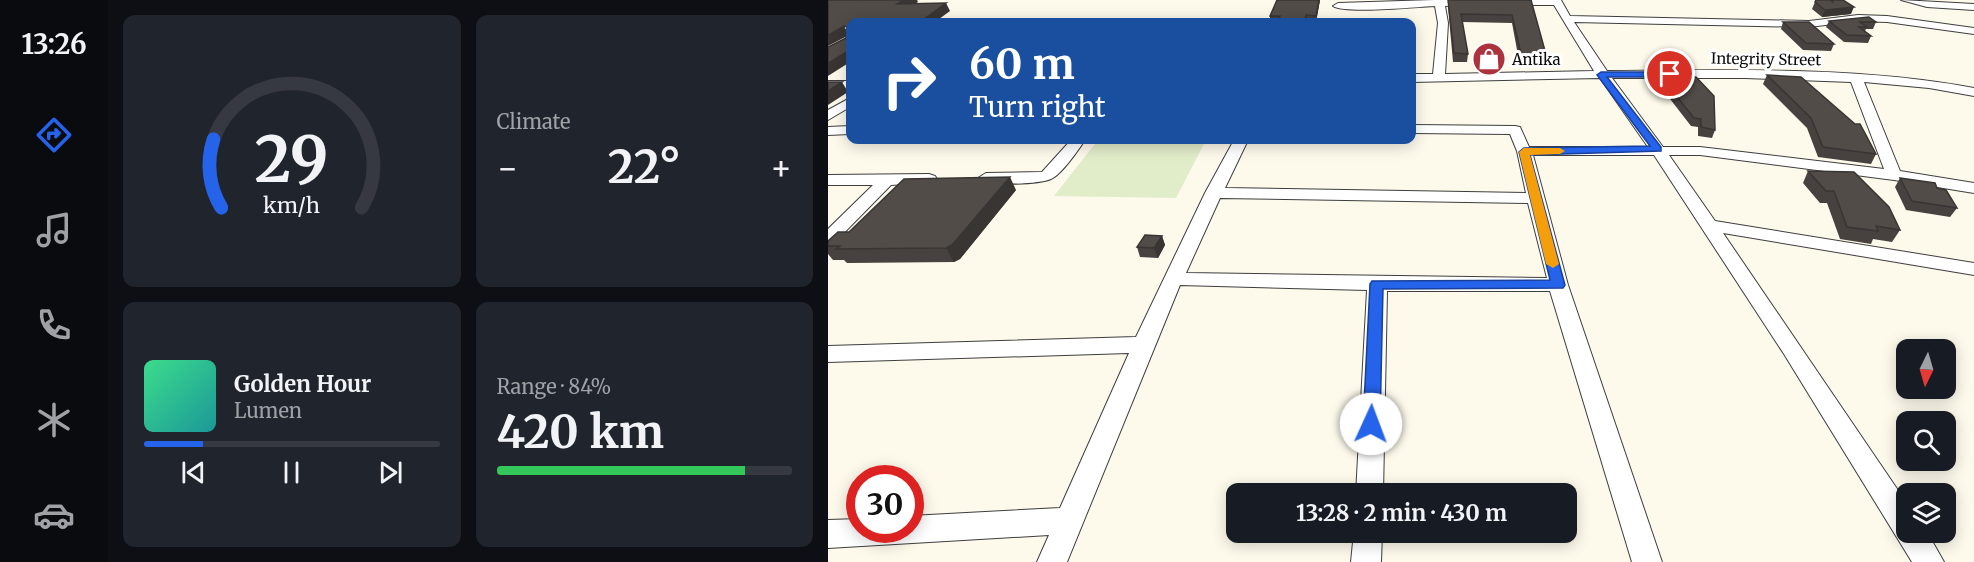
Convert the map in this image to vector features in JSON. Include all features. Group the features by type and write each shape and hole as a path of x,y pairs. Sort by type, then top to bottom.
{"street":[{"path":"1906,0 1914,3 1974,7"},
{"path":"1334,7 1392,7 1439,1 1486,2"},
{"path":"1439,1 1443,23 1439,77"},
{"path":"1498,2 1557,1 1601,75 1658,149 1821,390 1896,510"},
{"path":"1567,19 1809,24 1877,18 1974,32"},
{"name":"Integrity Street","path":"1416,78 1738,74 1924,83 1974,92"},
{"path":"1856,78 1894,175"},
{"path":"828,85 846,85"},
{"path":"828,116 846,105"},
{"path":"1416,129 1515,130 1524,152 1558,285 1647,562"},
{"path":"828,131 846,130"},
{"path":"969,179 1038,178 1048,175 1075,144"},
{"path":"1052,562 1144,345 1213,194 1239,144"},
{"path":"1524,152 1658,149 1700,151 1894,175 1974,188"},
{"path":"828,180 945,179"},
{"path":"828,239 887,180"},
{"path":"1213,194 1535,198"},
{"path":"1709,225 1974,269"},
{"path":"1174,279 1377,284 1558,285"},
{"path":"1369,483 1377,284"},
{"path":"828,354 1144,345"},
{"path":"924,529 1069,521"},
{"path":"828,534 846,533"},
{"path":"1366,562 1367,543"},
{"path":"1917,543 1929,562"}],"green space":[{"path":"1095,144 1204,144 1176,198 1054,196"}],"building":[{"path":"828,0 903,0 897,4 946,3 925,18 846,18 846,27 828,35"},
{"path":"1277,0 1319,0 1316,16 1279,18 1280,16 1270,16"},
{"path":"1448,0 1531,0 1547,58 1522,58 1512,15 1461,14 1468,54 1454,53"},
{"path":"1816,0 1833,2 1833,0 1843,0 1854,7 1825,10 1815,2"},
{"path":"1869,17 1876,22 1860,22 1867,27 1859,27 1871,36 1847,35 1829,21"},
{"path":"1783,22 1809,22 1834,44 1806,43"},
{"path":"846,38 846,52 828,63 828,47"},
{"path":"1767,75 1801,77 1855,124 1860,124 1876,154 1823,147 1811,118"},
{"path":"1696,77 1714,96 1715,130 1701,127 1701,119 1694,118 1662,78"},
{"path":"828,82 842,82 828,91"},
{"path":"1808,171 1854,172 1889,207 1900,230 1876,226 1878,231 1847,227 1834,191 1826,191"},
{"path":"1010,177 952,245 946,248 836,249 840,246 828,246 828,241 838,232 849,232 904,179"},
{"path":"1900,178 1935,183 1937,188 1946,190 1957,208 1912,201"},
{"path":"1145,235 1162,236 1154,248 1137,247"}],"slow traffic":[{"path":"1553,264 1524,152 1560,151"}],"place":[{"name":"Antika","path":"1489,59"}],"route":[{"path":"1371,424 1377,284 1558,285 1524,152 1658,149 1601,75 1670,74"}]}
